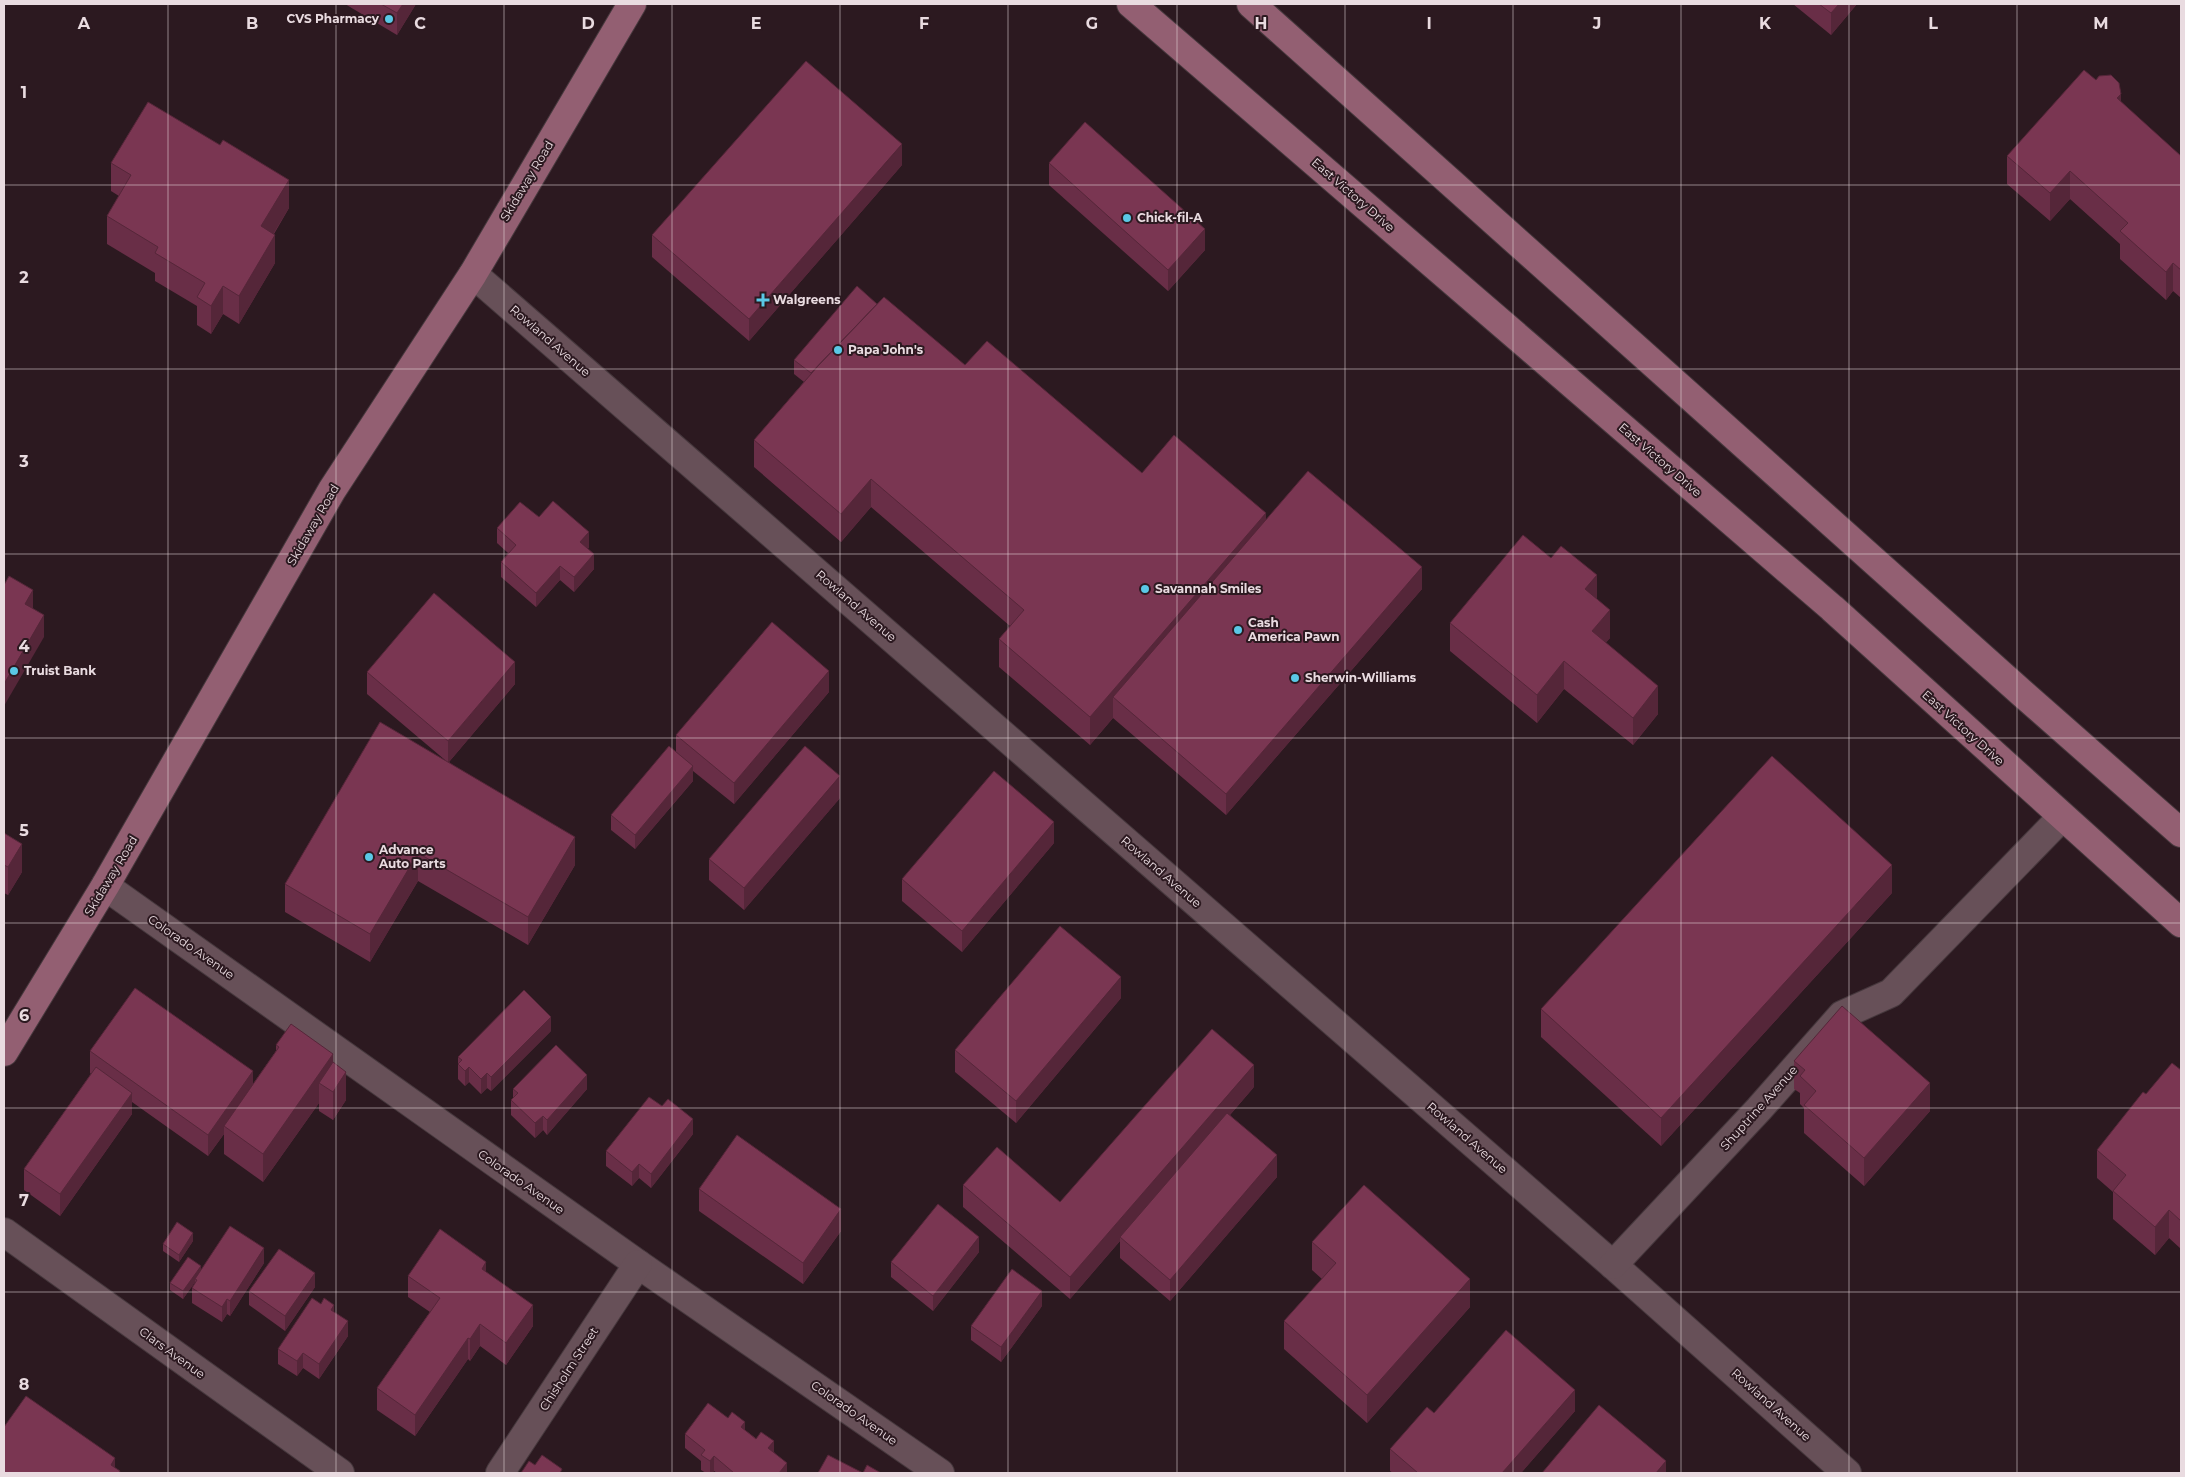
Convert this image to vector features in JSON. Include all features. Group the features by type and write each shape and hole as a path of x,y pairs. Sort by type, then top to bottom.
{"main road":[{"name":"Skidaway Road","path":"4,1052 105,886 332,490 472,274 632,4"},
{"name":"East Victory Drive","path":"1131,4 1832,608 2181,924"},
{"path":"1251,4 2181,833"}],"street":[{"name":"Rowland Avenue","path":"472,274 1613,1265 1847,1473"},
{"name":"Shuptrine Avenue","path":"1613,1265 1759,1109 1842,1015 1891,993 2062,816"},
{"name":"Colorado Avenue","path":"105,886 638,1264 940,1473"},
{"name":"Clars Avenue","path":"4,1232 340,1473"},
{"name":"Chisholm Street","path":"500,1473 638,1264"}],"building":[{"path":"381,4 403,4 397,13"},
{"path":"1819,4 1839,4 1831,13"},
{"name":"Walgreens","path":"806,61 902,144 749,319 652,235"},
{"path":"2084,70 2096,80 2099,76 2111,75 2119,83 2121,94 2117,98 2181,156 2181,270 2173,263 2166,272 2120,231 2128,223 2070,171 2050,193 2007,156"},
{"path":"148,102 220,145 223,140 289,180 261,226 275,235 239,296 223,286 211,306 197,297 205,283 155,253 158,247 107,216 131,175 111,163"},
{"name":"Chick-fil-A","path":"1085,122 1205,229 1168,270 1049,163"},
{"path":"857,286 877,304 811,373 794,360"},
{"path":"884,297 965,365 987,341 1142,473 1174,435 1266,513 1090,717 999,639 1024,610 871,479 841,514 754,440 818,366"},
{"path":"1308,471 1422,567 1226,794 1113,697"},
{"path":"553,501 589,532 580,542 594,554 574,577 560,566 536,593 501,562 516,545 497,528 520,502 539,517"},
{"path":"1523,535 1551,558 1561,546 1597,575 1585,589 1610,610 1592,631 1658,686 1633,718 1564,661 1537,695 1450,623"},
{"name":"Truist Bank","path":"9,576 33,590 25,604 44,615 4,684 4,585"},
{"path":"434,593 515,662 448,741 367,672"},
{"path":"772,622 829,671 734,783 676,735"},
{"path":"380,722 575,837 528,917 418,853 370,934 285,884"},
{"path":"669,746 693,766 635,835 611,815"},
{"path":"805,746 840,776 744,888 709,859"},
{"path":"1772,756 1892,865 1661,1118 1541,1009"},
{"path":"994,771 1054,822 962,931 902,879"},
{"path":"4,833 22,844 8,867 4,865"},
{"path":"1060,926 1121,977 1016,1101 955,1050"},
{"path":"135,988 253,1071 208,1135 90,1051"},
{"path":"524,990 551,1017 491,1077 487,1073 481,1079 469,1067 465,1071 458,1064 462,1060 458,1057"},
{"path":"1842,1006 1930,1083 1864,1158 1804,1105 1816,1091 1800,1076 1805,1070 1794,1061"},
{"path":"291,1024 333,1054 263,1154 224,1126 279,1047 276,1045"},
{"path":"1212,1029 1254,1065 1070,1277 963,1185 997,1147 1060,1202"},
{"path":"556,1045 587,1075 547,1120 543,1116 535,1123 511,1100 518,1093 513,1089"},
{"path":"333,1062 346,1072 333,1092 319,1083"},
{"path":"2172,1063 2181,1070 2181,1221 2169,1210 2155,1227 2113,1191 2126,1175 2097,1150 2143,1092 2146,1094"},
{"path":"96,1067 132,1093 60,1194 24,1169"},
{"path":"649,1097 662,1106 668,1099 693,1119 651,1174 639,1164 632,1172 606,1151"},
{"path":"1227,1113 1277,1155 1170,1280 1120,1237"},
{"path":"737,1135 841,1209 803,1263 699,1189"},
{"path":"1364,1185 1470,1279 1367,1395 1284,1321 1336,1263 1312,1242"},
{"path":"938,1204 979,1237 933,1296 891,1262"},
{"path":"177,1222 193,1233 179,1255 163,1244"},
{"path":"230,1226 264,1248 230,1301 227,1299 222,1307 192,1288 197,1280 195,1279"},
{"path":"440,1229 486,1262 482,1269 533,1305 506,1343 480,1324 470,1339 468,1338 415,1415 377,1388 440,1298 408,1276"},
{"path":"279,1249 315,1273 285,1316 249,1291"},
{"path":"188,1257 201,1266 183,1291 170,1283"},
{"path":"1012,1269 1042,1291 1001,1347 971,1326"},
{"path":"312,1298 321,1304 324,1298 334,1305 331,1310 348,1321 319,1364 303,1353 297,1361 278,1349"},
{"path":"1506,1330 1575,1390 1502,1473 1418,1473 1390,1449 1427,1407 1434,1413"},
{"path":"26,1396 115,1458 111,1465 120,1471 119,1473 4,1473 4,1427"},
{"path":"708,1403 728,1418 732,1412 745,1422 741,1427 756,1439 761,1432 774,1441 768,1448 787,1463 779,1473 734,1473 714,1456 710,1461 701,1455 705,1450 685,1434"},
{"path":"1599,1405 1666,1461 1656,1473 1542,1473"},
{"path":"542,1455 562,1469 560,1473 521,1473 529,1461 535,1465"},
{"path":"828,1455 863,1473 818,1473"},
{"path":"867,1465 881,1473 863,1473"}],"place":[{"name":"CVS Pharmacy","path":"389,19"},
{"name":"Chick-fil-A","path":"1127,218"},
{"name":"Walgreens","path":"763,300"},
{"name":"Papa John's","path":"838,350"},
{"name":"Savannah Smiles","path":"1145,589"},
{"name":"Cash America Pawn","path":"1238,630"},
{"name":"Truist Bank","path":"14,671"},
{"name":"Sherwin-Williams","path":"1295,678"},
{"name":"Advance Auto Parts","path":"369,857"}]}
